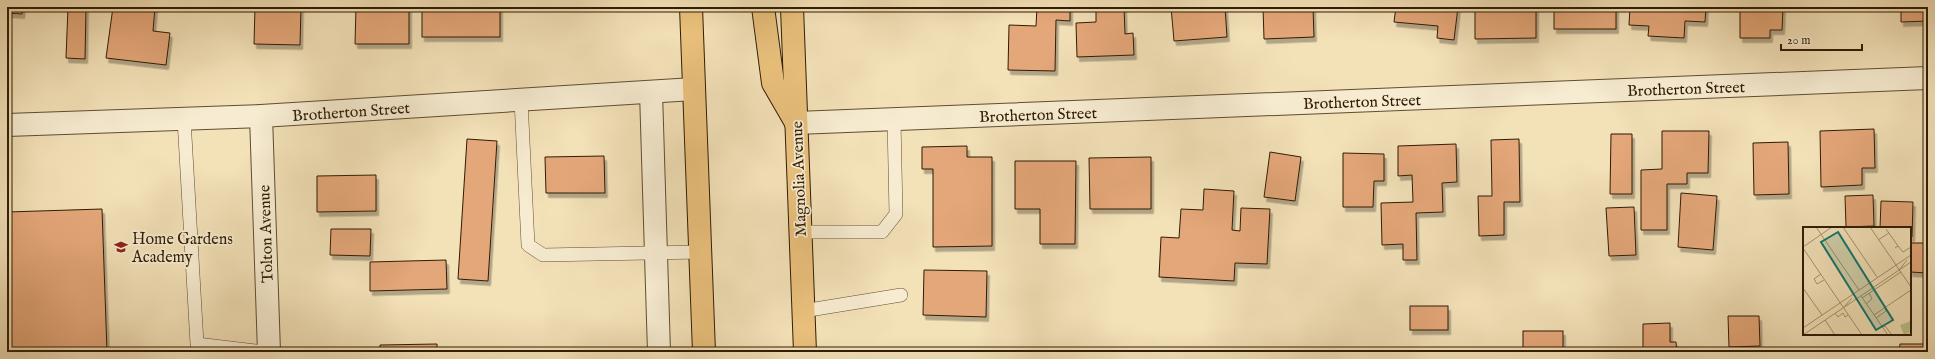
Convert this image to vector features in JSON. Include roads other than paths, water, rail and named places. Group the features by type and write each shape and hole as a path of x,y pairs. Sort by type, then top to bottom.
{"main road":[{"path":"691,7 704,352"},
{"path":"763,7 774,83 796,123"},
{"name":"Magnolia Avenue","path":"792,7 805,352"}],"street":[{"name":"Brotherton Street","path":"796,123 1928,78"},
{"name":"Brotherton Street","path":"7,125 261,116 694,89"},
{"path":"651,92 659,352"},
{"name":"Tolton Avenue","path":"261,116 268,352"}],"lane":[{"path":"521,100 528,245 543,254 700,252"},
{"path":"184,119 197,344 264,352"},
{"path":"800,232 882,232 896,214 894,120"},
{"path":"803,311 901,295"}],"place":[{"name":"Home Gardens Academy","path":"121,247"}]}
